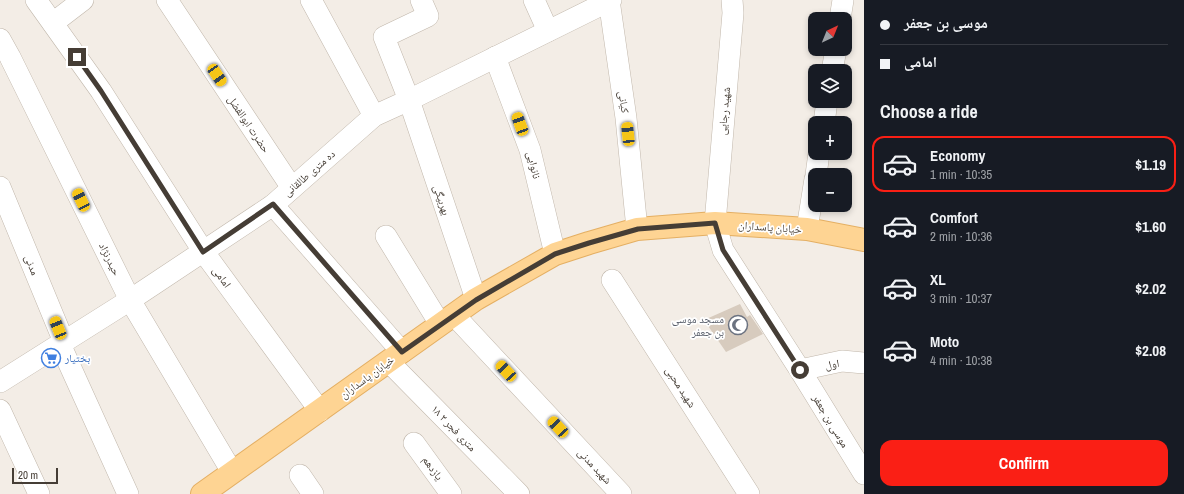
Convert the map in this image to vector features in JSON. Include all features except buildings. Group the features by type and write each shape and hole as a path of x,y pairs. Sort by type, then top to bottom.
{"main road":[{"name":"خیابان پاسداران","path":"202,494 476,300 555,254 638,229 715,223 807,229 864,240"}],"street":[{"name":"امامی","path":"36,0 101,91 203,252 320,411"},
{"path":"53,23 83,0"},
{"name":"حضرت ابوالفضل","path":"167,0 292,188"},
{"path":"311,0 374,116"},
{"name":"بهربیگی","path":"421,0 428,16 384,37 409,100 476,300"},
{"path":"534,0 548,31"},
{"name":"ده متری طالقانی","path":"0,382 130,300 273,204 374,116 610,0"},
{"name":"کیانی","path":"610,0 626,118 638,229"},
{"name":"شهید رجایی","path":"715,223 732,0"},
{"path":"841,12 843,0"},
{"name":"حیدرنژاد","path":"0,40 10,57 130,300 232,472"},
{"name":"نانوایی","path":"495,57 530,150 555,254"},
{"name":"مدنی","path":"0,187 62,343 128,494"},
{"name":"۱۸ متری فجر ۲","path":"273,204 396,357 519,494"},
{"path":"807,229 810,212"},
{"name":"موسی بن جعفر","path":"715,223 723,250 800,370 864,474"},
{"name":"شهید مدنی","path":"386,236 447,320 622,494"},
{"name":"شهید محبی","path":"612,280 749,494"},
{"name":"اول","path":"800,370 842,361 864,364"},
{"path":"0,410 39,494"},
{"name":"یازدهم","path":"414,443 451,494"},
{"path":"300,475 313,494"}],"place":[{"name":"مسجد موسی بن جعفر","path":"738,325"},
{"name":"بختیار","path":"51,358"}],"route":[{"path":"77,57 101,91 203,252 273,204 402,352 476,300 555,254 638,229 715,223 723,250 800,370"}]}
